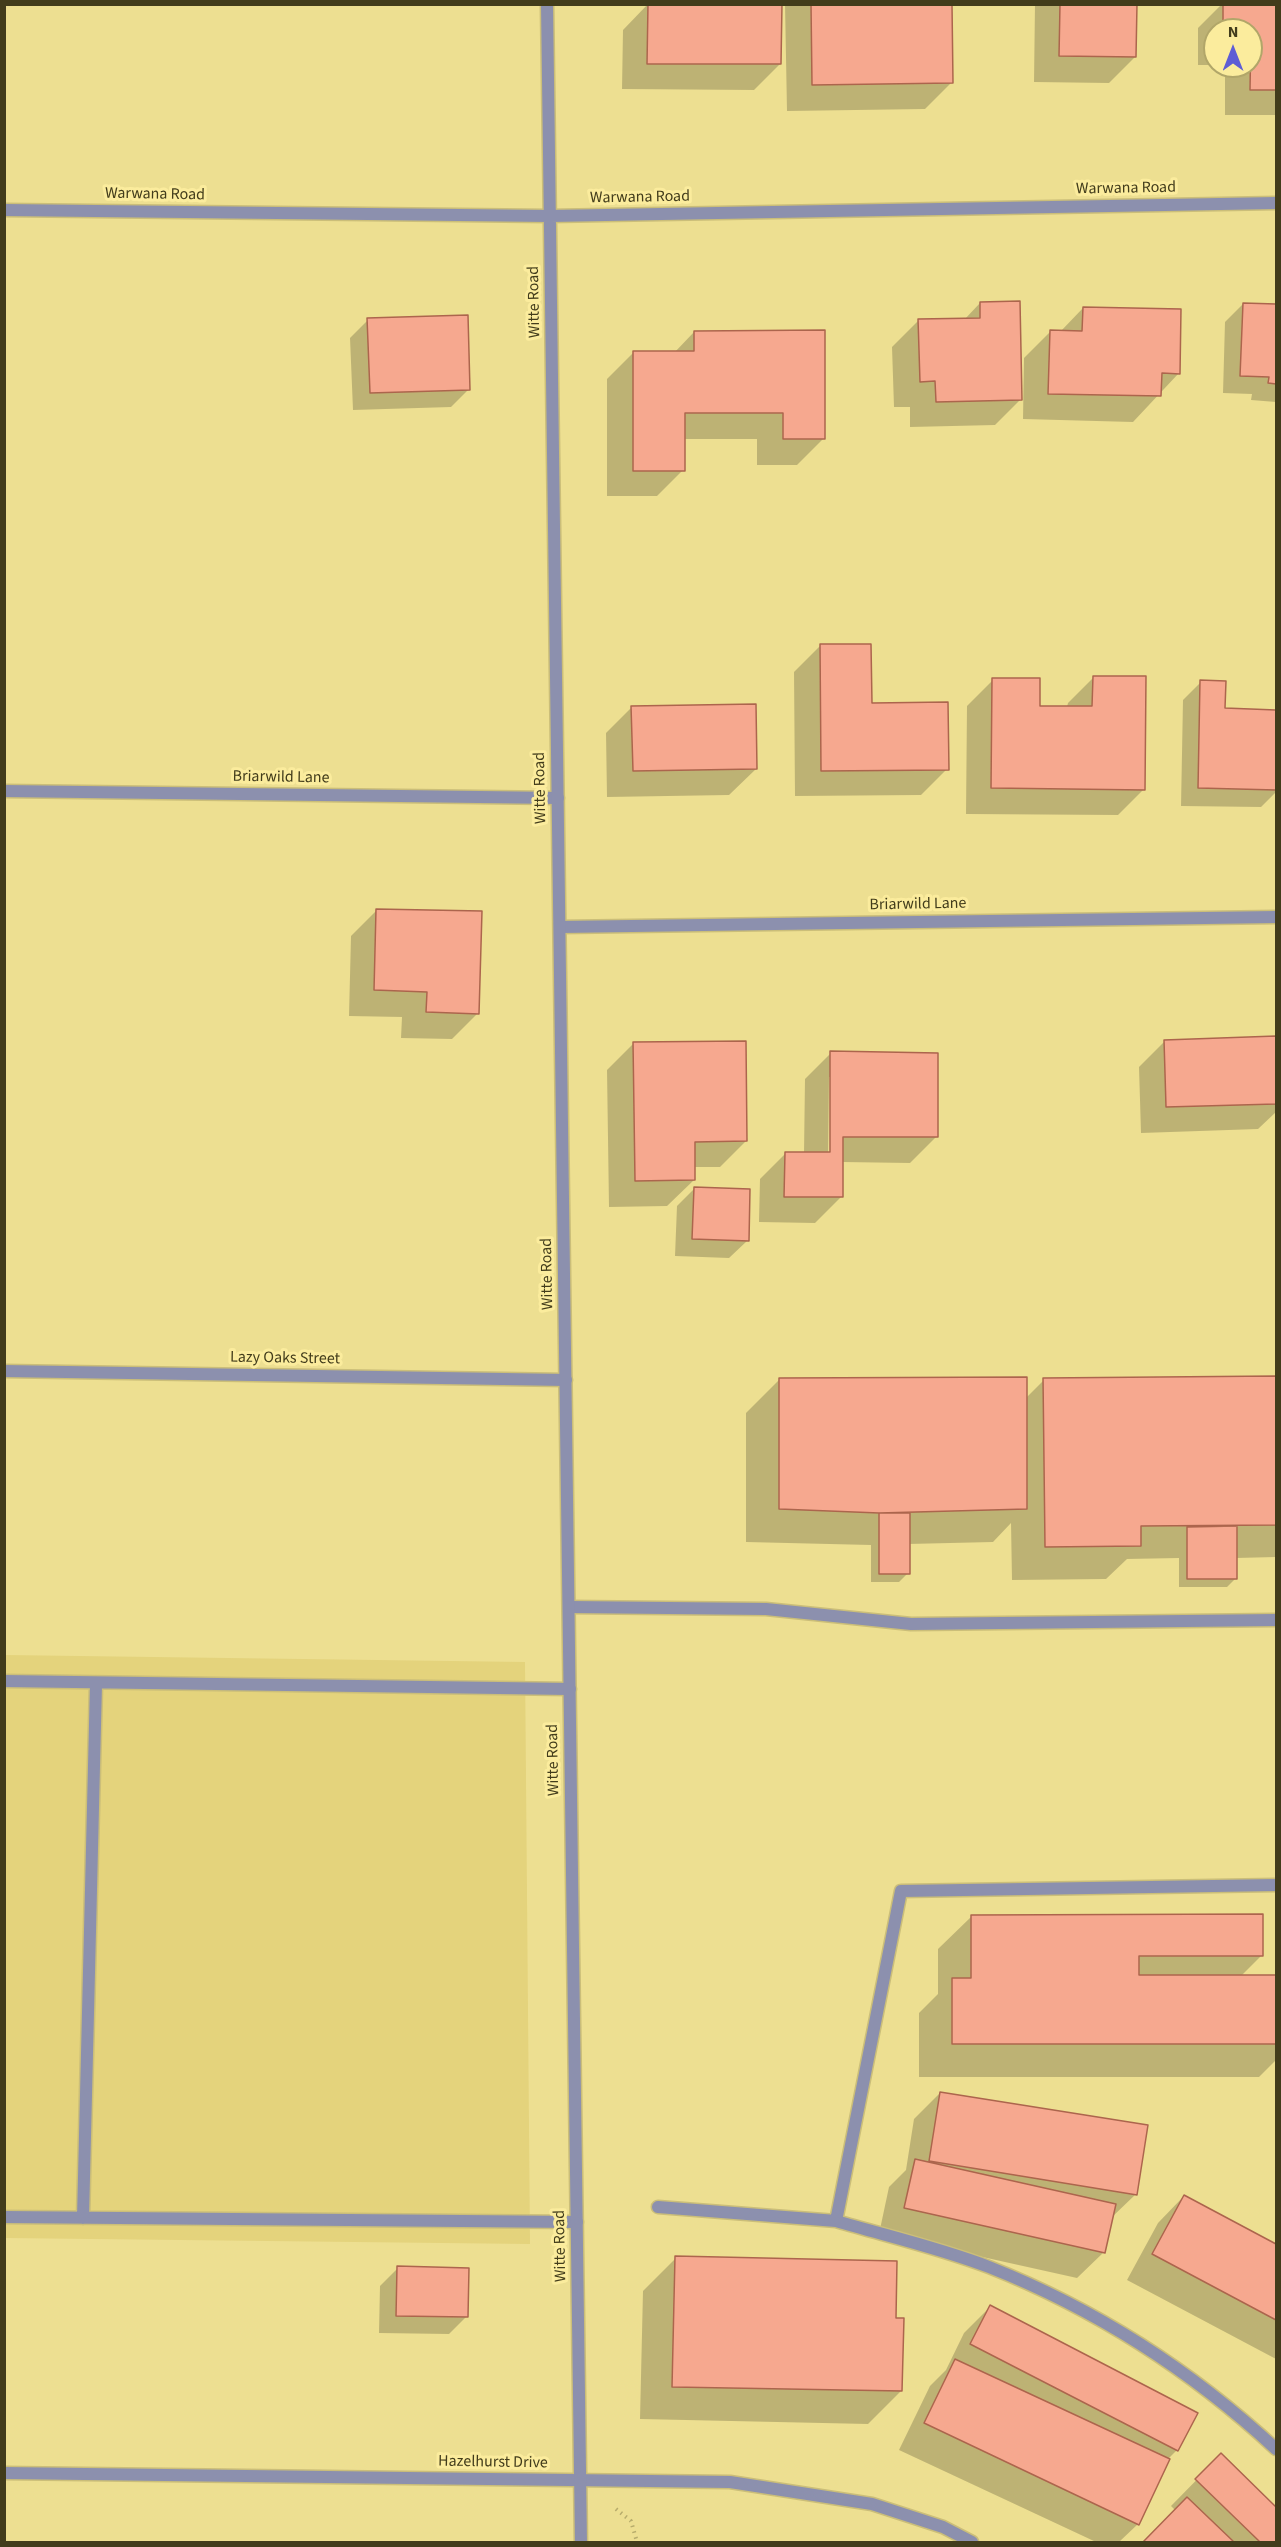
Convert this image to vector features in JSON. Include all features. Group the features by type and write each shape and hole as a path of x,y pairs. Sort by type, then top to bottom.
{"street":[{"name":"Witte Road","path":"547,4 581,2542"},
{"name":"Warwana Road","path":"4,210 550,216 1276,203"},
{"name":"Briarwild Lane","path":"4,791 558,798"},
{"name":"Briarwild Lane","path":"560,927 1276,917"},
{"name":"Lazy Oaks Street","path":"4,1371 566,1380"},
{"path":"569,1606 766,1609 911,1624 1276,1620"},
{"path":"4,1681 570,1689"},
{"path":"83,2218 96,1684"},
{"path":"836,2221 901,1891 1276,1885"},
{"path":"658,2207 836,2221 988,2266 1057,2296 1119,2331 1192,2378 1276,2449"},
{"path":"4,2217 577,2222"},
{"name":"Hazelhurst Drive","path":"4,2473 730,2482 872,2504 944,2527 972,2542"}],"shaded area":[{"path":"5,1655 525,1662 530,2244 5,2238"}],"building":[{"path":"648,4 782,4 781,64 647,64"},
{"path":"811,4 952,4 953,83 812,85"},
{"path":"1060,4 1137,4 1136,57 1059,56"},
{"path":"1223,4 1276,4 1276,90 1250,90 1250,78 1263,78 1263,18 1223,18"},
{"path":"1020,301 1022,400 936,402 935,381 920,382 918,319 980,318 980,302"},
{"path":"1243,303 1276,304 1276,384 1268,383 1269,377 1240,376"},
{"path":"1083,307 1181,309 1180,374 1162,373 1161,396 1048,394 1050,330 1082,331"},
{"path":"468,315 470,390 370,393 367,318"},
{"path":"825,330 825,439 783,439 783,413 685,413 685,471 633,471 633,351 694,351 694,331"},
{"path":"820,644 871,644 872,703 948,702 949,770 821,771"},
{"path":"1093,676 1146,676 1145,790 991,788 992,678 1040,678 1040,706 1092,706"},
{"path":"1200,680 1226,681 1225,708 1276,710 1276,790 1198,788"},
{"path":"756,704 757,769 633,771 631,706"},
{"path":"376,909 482,911 479,1014 426,1012 427,992 374,990"},
{"path":"1276,1036 1276,1104 1166,1107 1164,1040"},
{"path":"746,1041 747,1141 695,1142 695,1180 635,1181 633,1042"},
{"path":"830,1051 938,1053 938,1137 843,1137 843,1197 784,1197 785,1152 830,1152"},
{"path":"694,1187 750,1189 749,1241 692,1239"},
{"path":"1276,1376 1276,1525 1141,1526 1141,1546 1045,1547 1043,1378"},
{"path":"1027,1377 1027,1509 879,1513 779,1509 779,1378"},
{"path":"879,1513 910,1513 910,1574 879,1574"},
{"path":"1237,1526 1237,1579 1187,1579 1187,1527"},
{"path":"1263,1914 1263,1956 1139,1956 1139,1975 1276,1975 1276,2044 952,2044 952,1978 971,1978 971,1915"},
{"path":"940,2092 1148,2125 1137,2195 929,2161"},
{"path":"915,2159 1116,2204 1105,2253 904,2208"},
{"path":"1184,2195 1276,2244 1276,2320 1152,2254"},
{"path":"675,2256 897,2261 896,2318 904,2318 902,2391 672,2387"},
{"path":"397,2266 469,2268 468,2317 396,2316"},
{"path":"990,2305 1198,2413 1178,2451 970,2344"},
{"path":"955,2359 1170,2459 1139,2525 924,2423"},
{"path":"1221,2453 1276,2507 1276,2542 1260,2542 1195,2479"},
{"path":"1187,2497 1234,2542 1143,2542"}]}
